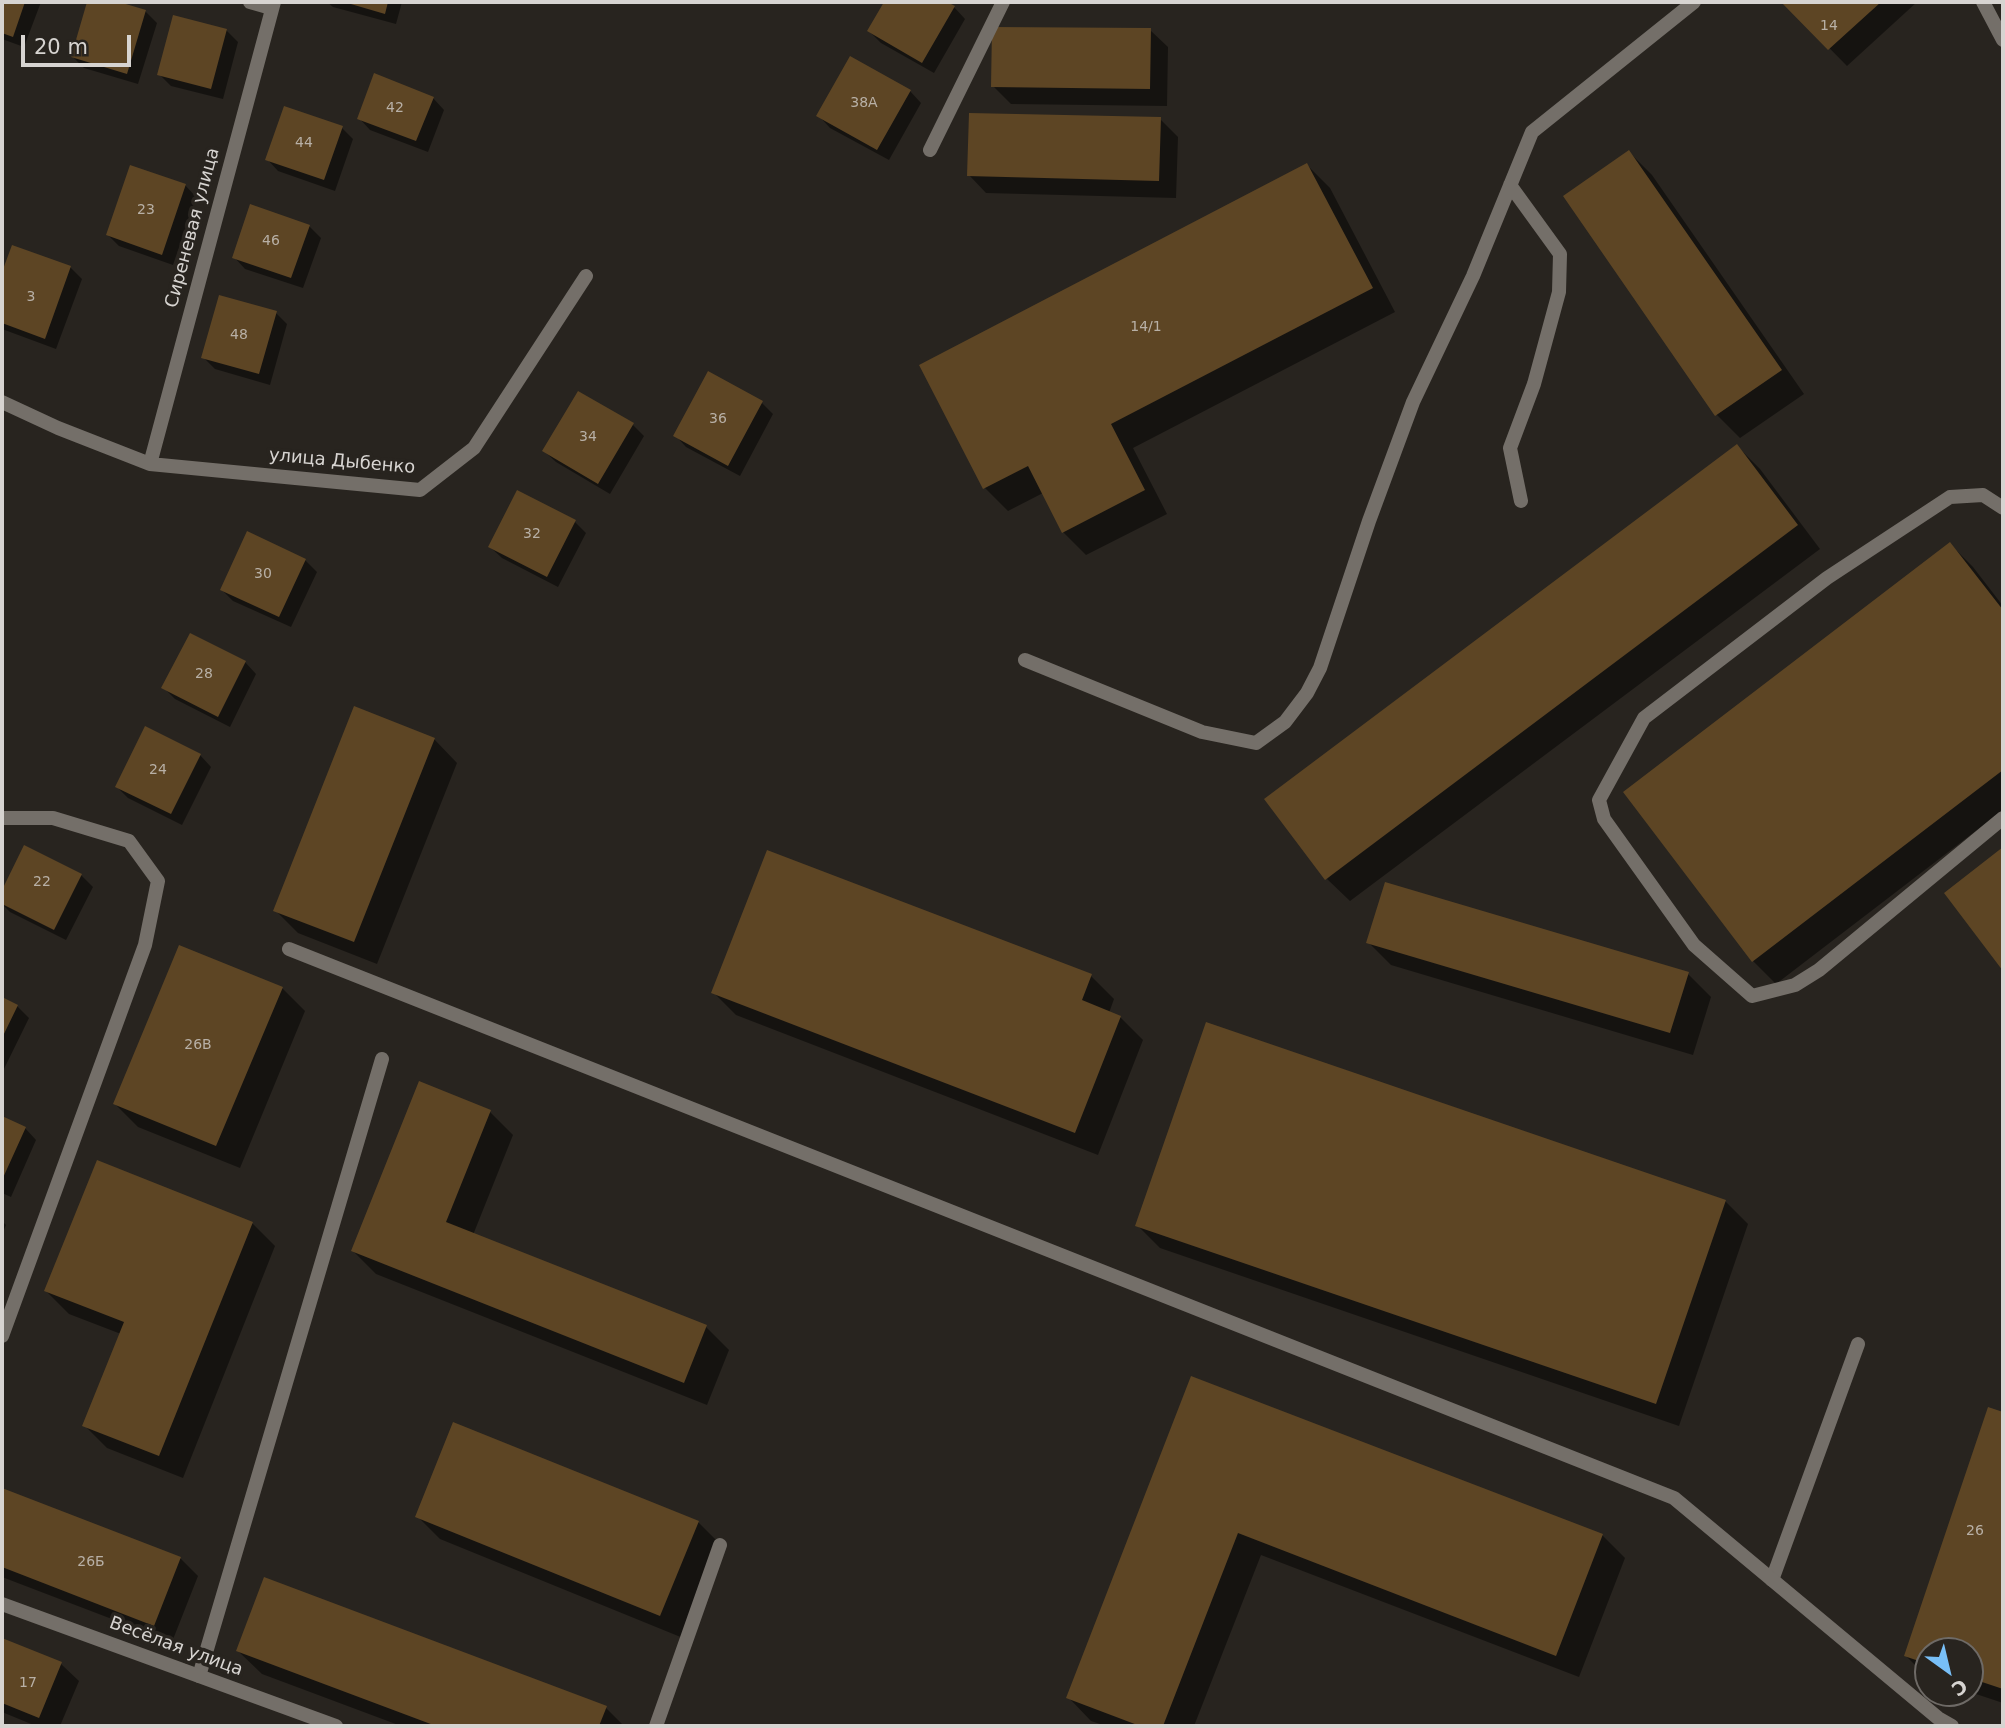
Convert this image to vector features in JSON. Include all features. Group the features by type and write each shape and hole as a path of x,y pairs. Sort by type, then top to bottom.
{"street":[{"path":"250,2 272,5"},
{"path":"930,150 1003,2"},
{"path":"1025,660 1202,732 1256,743 1285,722 1307,693 1320,668 1369,521 1413,402 1473,276 1532,132 1694,2"},
{"path":"1983,2 2003,40"},
{"name":"Сиреневая улица","path":"150,464 272,5"},
{"path":"1510,186 1560,254 1559,292 1534,384 1510,448 1521,502"},
{"name":"улица Дыбенко","path":"2,402 58,428 150,464 420,490 474,447 586,276"},
{"path":"2003,508 1983,495 1950,497 1827,578 1644,718 1599,800 1604,819 1694,945 1752,996 1795,985 1819,970 2003,818"},
{"path":"2,818 53,818 130,841 158,881 145,945 2,1336"},
{"path":"289,949 1674,1497 1938,1718 1952,1726"},
{"path":"199,1676 382,1059"},
{"path":"1772,1580 1858,1343"},
{"path":"656,1726 720,1545"},
{"name":"Весёлая улица","path":"2,1604 336,1726"}],"building":[{"path":"2,2 25,2 13,37 2,33"},
{"path":"87,2 119,2 146,10 127,74 71,57"},
{"path":"344,2 388,2 385,14"},
{"path":"884,2 947,2 955,6 922,63 867,31"},
{"path":"1781,2 1881,2 1828,50"},
{"path":"173,15 227,29 211,89 157,75"},
{"path":"992,27 1151,28 1150,89 991,87"},
{"path":"850,56 911,90 877,150 816,116"},
{"path":"374,73 434,97 416,141 357,119"},
{"path":"284,106 343,126 324,180 265,160"},
{"path":"969,113 1161,117 1159,181 967,176"},
{"path":"1629,150 1782,370 1715,416 1563,196"},
{"path":"1307,163 1373,288 1111,424 1145,490 1062,533 1028,466 983,489 919,365"},
{"path":"130,165 186,184 162,255 106,235"},
{"path":"250,204 310,225 291,278 232,258"},
{"path":"12,245 71,266 45,339 2,323 2,272"},
{"path":"219,295 277,311 259,374 201,358"},
{"path":"708,371 763,401 728,466 673,436"},
{"path":"578,391 634,423 598,484 542,451"},
{"path":"1737,444 1798,525 1325,880 1264,799"},
{"path":"517,490 576,520 547,577 488,547"},
{"path":"247,531 306,559 279,617 220,590"},
{"path":"1950,542 2003,610 2003,770 1752,962 1623,792"},
{"path":"190,633 246,661 218,717 161,688"},
{"path":"354,706 435,738 354,942 273,911"},
{"path":"145,726 201,754 171,814 115,787"},
{"path":"24,845 82,874 54,930 2,904 2,890"},
{"path":"2003,847 2003,971 1944,893"},
{"path":"767,850 1092,974 1082,1000 1121,1016 1075,1133 711,993"},
{"path":"1385,882 1689,972 1670,1033 1366,943"},
{"path":"179,945 283,987 216,1146 113,1104"},
{"path":"2,997 18,1005 2,1038"},
{"path":"1206,1022 1726,1200 1656,1404 1135,1226"},
{"path":"419,1081 491,1110 446,1222 707,1325 684,1383 351,1251"},
{"path":"2,1116 26,1127 2,1180"},
{"path":"97,1160 253,1222 159,1456 82,1426 124,1322 44,1291"},
{"path":"1191,1376 1603,1534 1556,1656 1238,1533 1163,1726 1140,1726 1066,1698"},
{"path":"1988,1407 2003,1412 2003,1689 1984,1683 1984,1637 1914,1637 1914,1659 1904,1656"},
{"path":"453,1422 699,1521 660,1616 415,1517"},
{"path":"2,1488 181,1557 154,1626 2,1567"},
{"path":"264,1577 607,1706 599,1726 436,1726 236,1651"},
{"path":"2,1638 62,1662 39,1718 2,1703"}]}
